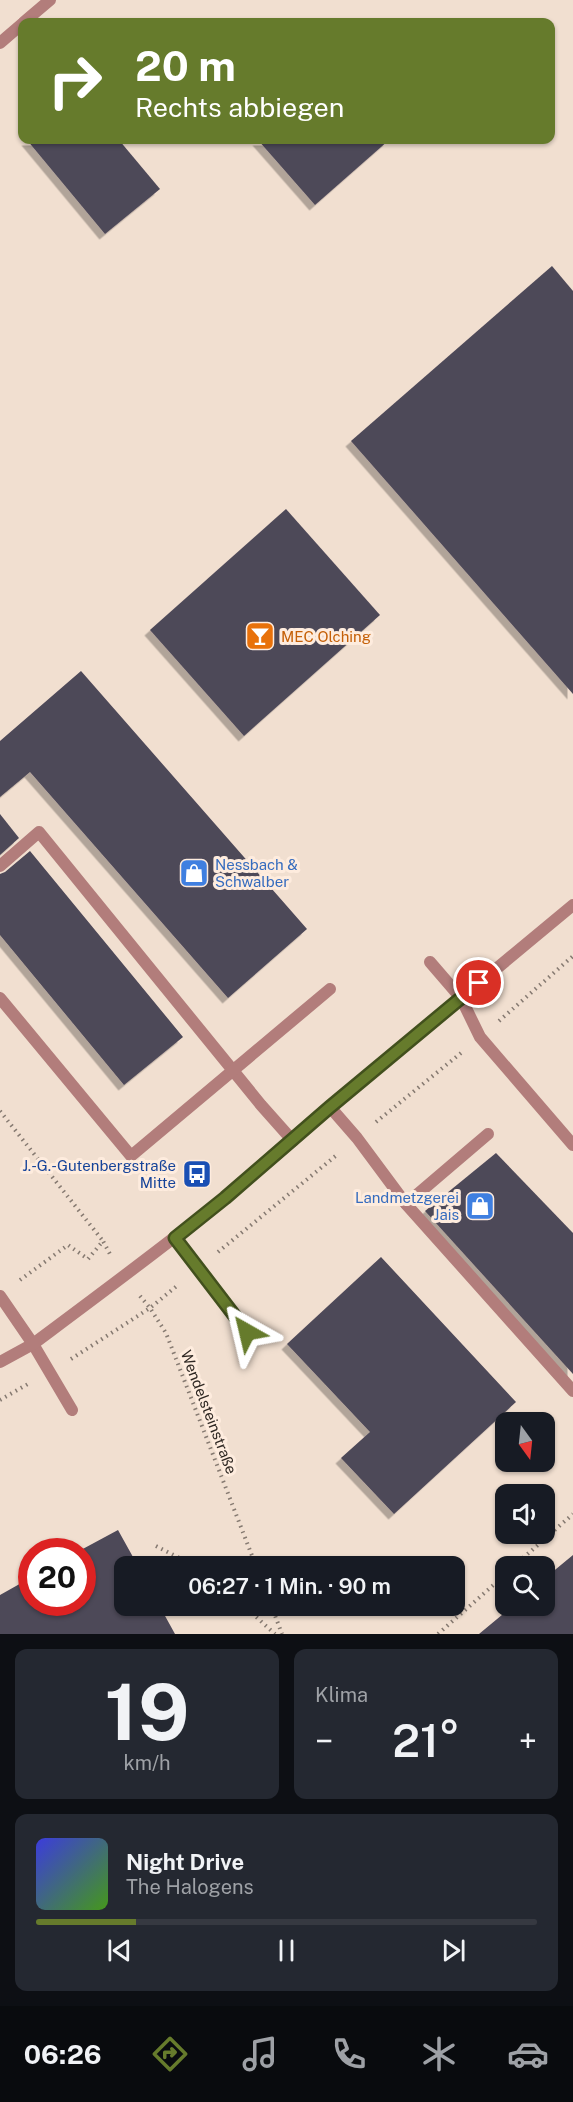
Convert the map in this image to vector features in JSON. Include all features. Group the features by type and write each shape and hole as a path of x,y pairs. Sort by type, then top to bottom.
{"street":[{"path":"29,18 50,0"},
{"path":"0,44 18,28"},
{"path":"0,866 39,832 293,1141"},
{"path":"0,1362 33,1344 175,1238 573,904"},
{"path":"430,962 461,998 480,1037 573,1145"},
{"path":"0,998 131,1156 330,989"},
{"path":"330,1107 357,1138 406,1204 573,1391"},
{"path":"406,1204 488,1134"},
{"path":"175,1238 247,1332"},
{"path":"0,1296 51,1372 72,1410"}],"path":[{"path":"0,1400 51,1372 150,1308 480,1037 573,956"},
{"name":"Wendelsteinstraße","path":"0,1111 102,1240 123,1276 150,1308 166,1333 252,1556"},
{"path":"19,1280 68,1245 88,1259 102,1240"},
{"path":"525,1556 573,1514"},
{"path":"156,1546 176,1556"},
{"path":"438,1634 495,1584"},
{"path":"255,1616 275,1634"},
{"path":"275,1616 282,1634"}],"building":[{"path":"30,144 122,144 160,189 105,234"},
{"path":"262,144 384,144 315,205"},
{"path":"552,266 573,291 573,694 351,441"},
{"path":"286,509 380,615 244,736 150,630"},
{"path":"81,671 307,929 228,998 30,772 0,797 0,741"},
{"path":"0,814 19,838 0,855"},
{"path":"30,851 183,1037 124,1085 0,935 0,874"},
{"path":"496,1153 573,1233 573,1374 425,1211"},
{"path":"381,1257 516,1402 505,1412 495,1412 495,1421 394,1514 341,1458 370,1432 287,1344"},
{"path":"118,1530 132,1556 114,1556 114,1616 165,1616 175,1634 0,1634 0,1595 18,1585 18,1616 96,1616 96,1542"},
{"path":"573,1555 573,1634 479,1634 501,1616 555,1616 555,1570"}],"place":[{"name":"MEC Olching","path":"260,636"},
{"name":"Nessbach & Schwalber","path":"194,873"},
{"name":"J.-G.-Gutenbergstraße Mitte","path":"197,1174"},
{"name":"Landmetzgerei Jais","path":"480,1206"}],"route":[{"path":"247,1332 175,1238 479,983"}]}
